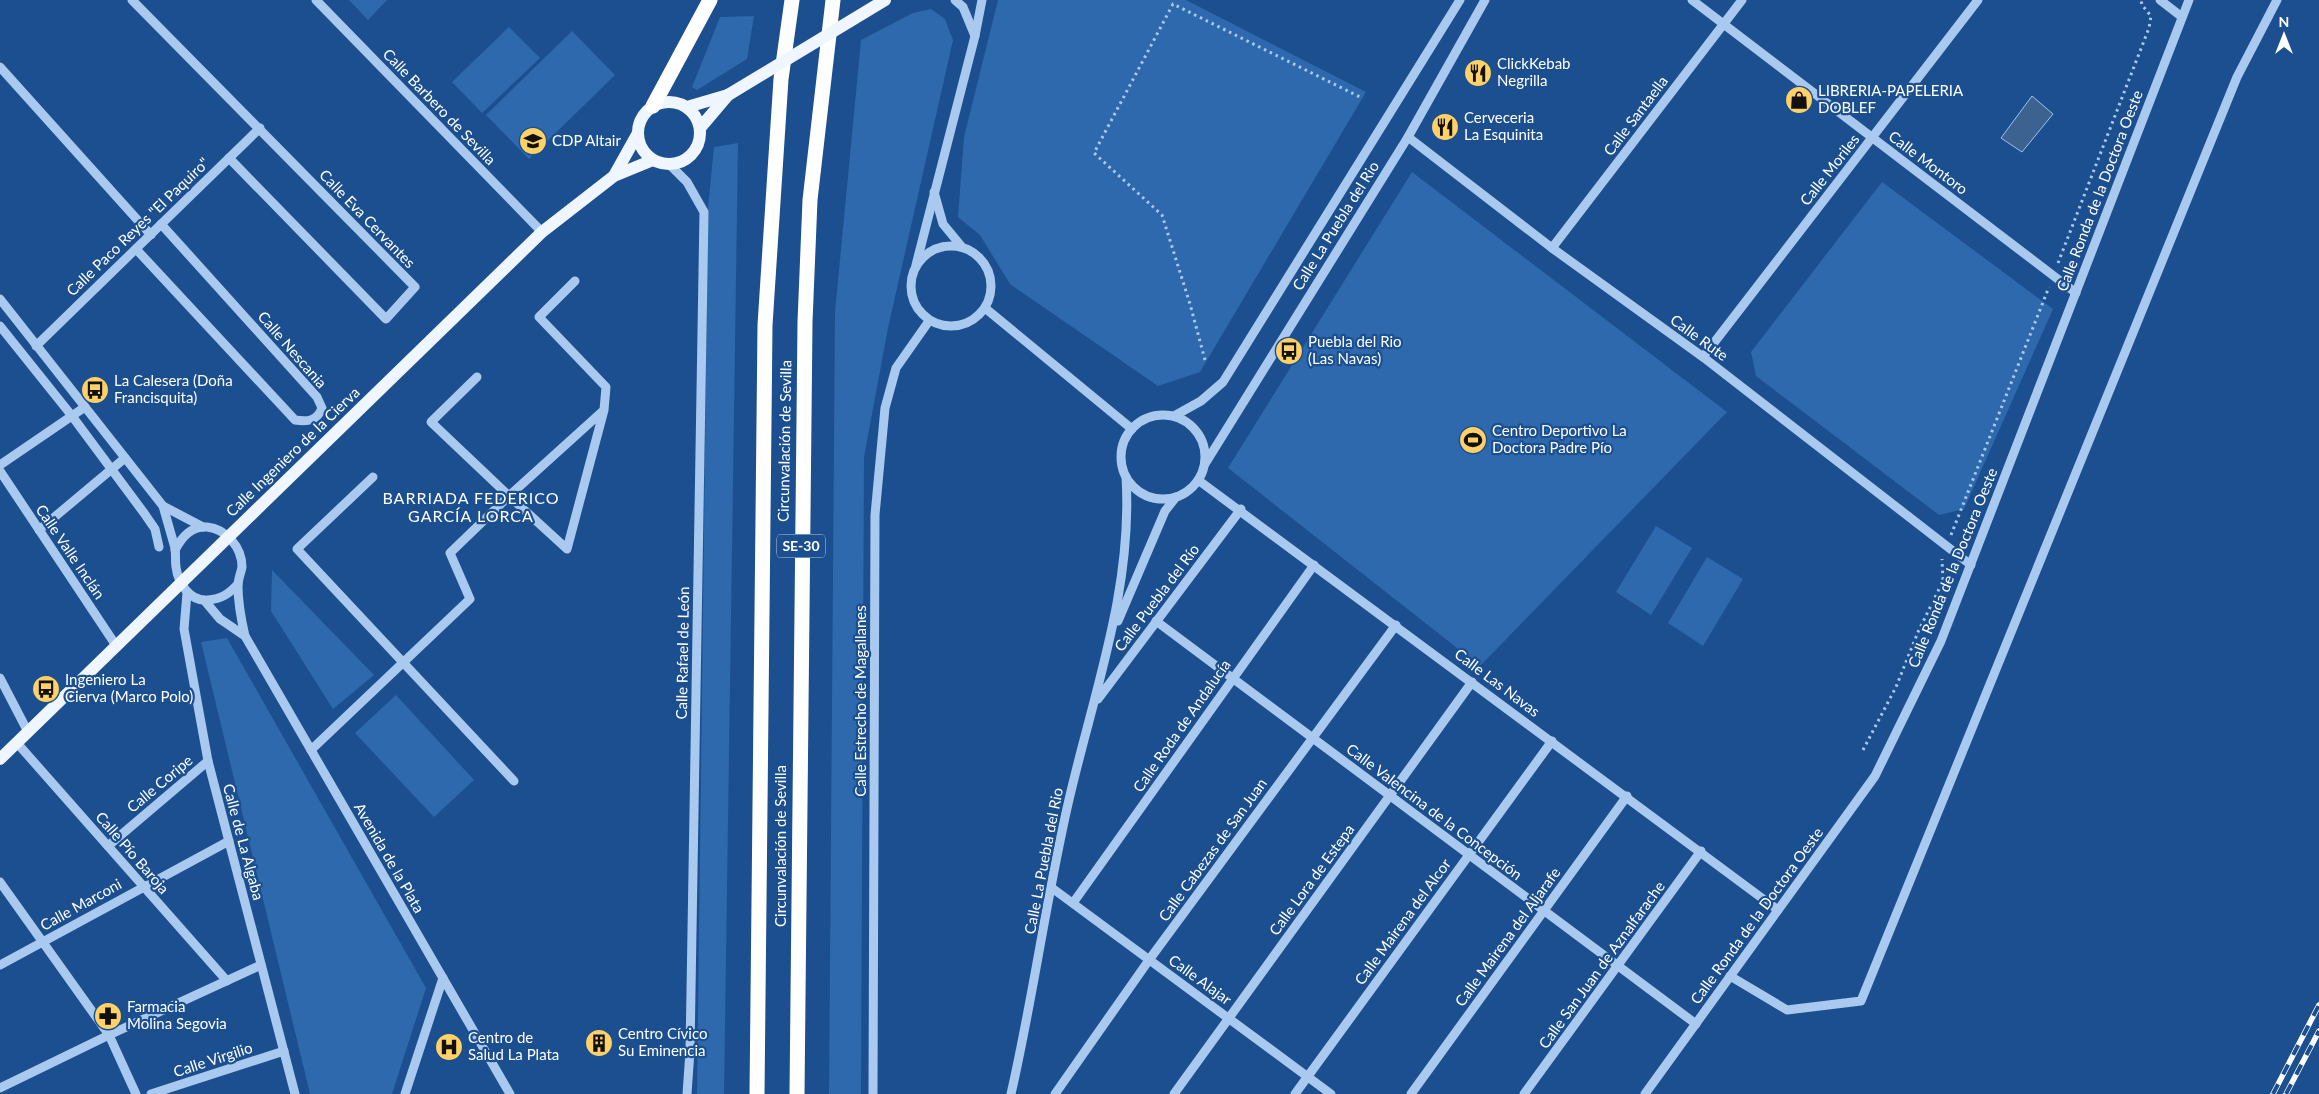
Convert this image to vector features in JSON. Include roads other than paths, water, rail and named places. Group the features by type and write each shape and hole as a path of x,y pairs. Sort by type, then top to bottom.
{"highway":[{"path":"653,106 710,0"},
{"name":"Circunvalación de Sevilla","path":"757,1094 765,325 781,79 792,0"},
{"name":"Circunvalación de Sevilla","path":"797,1094 805,322 810,200 833,0"}],"main road":[{"path":"687,107 728,95 884,0"},
{"path":"700,128 728,95"},
{"path":"670,102 687,107 696,117 700,128 699,142 695,151 683,160 669,164 654,160 645,153 640,144 638,133 645,113 653,106 670,102"},
{"name":"Calle Ingeniero de la Cierva","path":"614,176 638,133"},
{"name":"Calle Ingeniero de la Cierva","path":"0,759 117,647 184,588 229,537 542,232 614,176 654,160"}],"street":[{"name":"Calle Eva Cervantes","path":"132,0 415,287 386,320 229,158"},
{"name":"Calle Barbero de Sevilla","path":"316,0 542,232"},
{"path":"955,0 963,7 975,36"},
{"path":"916,265 924,256 936,248 962,247 973,252 983,261 989,272 992,284 985,308 977,318 966,324 954,327 941,326 929,321 920,312 913,302 910,290 911,277 916,265 975,36 982,0"},
{"name":"Calle La Puebla del Rio","path":"1174,416 1201,401 1222,382 1460,0"},
{"name":"Calle La Puebla del Rio","path":"1205,464 1408,137 1485,0"},
{"name":"Calle Montoro","path":"1692,0 2076,293"},
{"name":"Calle Santaella","path":"1552,248 1742,0"},
{"name":"Calle Moriles","path":"1703,357 1978,0"},
{"path":"2160,0 2182,17"},
{"name":"Calle Ronda de la Doctora Oeste","path":"1645,1094 1875,776 1941,641 2188,0"},
{"path":"1730,976 1787,1010 1861,1001 2237,77 2277,0"},
{"path":"0,68 151,235"},
{"name":"Calle Paco Reyes \"El Paquiro\"","path":"36,346 260,128"},
{"name":"Calle Rute","path":"1408,137 1552,248 1703,357 1970,565"},
{"name":"Calle Rafael de León","path":"669,164 687,182 704,212 690,1051 687,1094"},
{"path":"934,192 943,224 962,247"},
{"name":"Calle Nescania","path":"136,249 295,420 312,420 319,415 322,408 317,397 161,224"},
{"path":"477,377 431,422 567,549 604,410 606,387 539,317 575,282"},
{"path":"0,299 163,506 203,527"},
{"path":"985,308 1132,429"},
{"name":"Calle Estrecho de Magallanes","path":"873,1094 875,516 885,408 896,368 929,321"},
{"path":"0,326 112,469 154,529 159,547"},
{"path":"0,465 85,407"},
{"path":"311,750 403,665 470,599 450,553 509,496 604,410"},
{"path":"1112,635 1128,512 1126,477 1122,465 1122,452 1125,440 1132,429 1151,417 1174,416 1186,422 1198,435 1205,452 1205,464 1198,480 1189,490 1176,496 1162,499 1148,496 1135,488 1126,477"},
{"path":"39,530 125,458"},
{"name":"Calle Valle Inclán","path":"0,471 117,647"},
{"path":"373,477 297,549 403,665 514,781"},
{"name":"Calle Las Navas","path":"1198,480 1241,509 1778,910"},
{"path":"1112,635 1165,511 1176,496"},
{"name":"Calle de La Algaba","path":"163,506 175,550 176,569 184,588 184,629 208,762 295,1094"},
{"name":"Calle Puebla del Río","path":"1095,703 1241,509"},
{"path":"175,550 181,538 190,531 203,527 218,528 229,537 238,550 242,566 238,584 240,611 245,636"},
{"name":"Calle Roda de Andalucía","path":"1073,903 1314,564"},
{"path":"184,588 195,598 204,600 217,599 229,594 238,584"},
{"path":"204,600 220,619 245,636"},
{"name":"Calle Valencina de la Concepción","path":"1156,622 1696,1024"},
{"name":"Calle Cabezas de San Juan","path":"1055,1094 1149,960 1396,625"},
{"name":"Calle La Puebla del Rio","path":"1012,1094 1068,804 1112,635"},
{"name":"Avenida de la Plata","path":"245,636 510,1094"},
{"path":"0,678 28,732"},
{"name":"Calle Lora de Estepa","path":"1174,1094 1472,682"},
{"name":"Calle Mairena del Alcor","path":"1295,1094 1552,741"},
{"name":"Calle Pío Baroja","path":"17,743 227,981"},
{"name":"Calle Coripe","path":"108,846 208,762"},
{"name":"Calle Mairena del Aljarafe","path":"1411,1094 1627,796"},
{"name":"Calle Marconi","path":"0,965 229,841"},
{"name":"Calle San Juan de Aznalfarache","path":"1524,1094 1701,851"},
{"path":"0,882 109,1035 136,1094"},
{"name":"Calle Alajar","path":"1052,888 1331,1094"},
{"path":"0,1088 109,1035 261,966"},
{"path":"405,1094 443,978"},
{"name":"Calle Virgilio","path":"151,1094 284,1051"}],"railway":[{"path":"2273,1094 2319,1005"},
{"path":"2286,1094 2319,1031"}],"place":[{"name":"ClickKebab Negrilla","path":"1478,73"},
{"name":"LIBRERIA-PAPELERIA DOBLEF","path":"1799,100"},
{"name":"Cerveceria La Esquinita","path":"1445,127"},
{"name":"CDP Altair","path":"533,141"},
{"name":"Puebla del Rio (Las Navas)","path":"1289,351"},
{"name":"La Calesera (Doña Francisquita)","path":"95,390"},
{"name":"Centro Deportivo La Doctora Padre Pío","path":"1473,440"},
{"name":"Ingeniero La Cierva (Marco Polo)","path":"46,689"},
{"name":"Farmacia Molina Segovia","path":"108,1016"},
{"name":"Centro Cívico Su Eminencia","path":"599,1043"},
{"name":"Centro de Salud La Plata","path":"449,1047"}],"district":[{"name":"BARRIADA FEDERICO GARCÍA LORCA","path":"471,507"}]}
